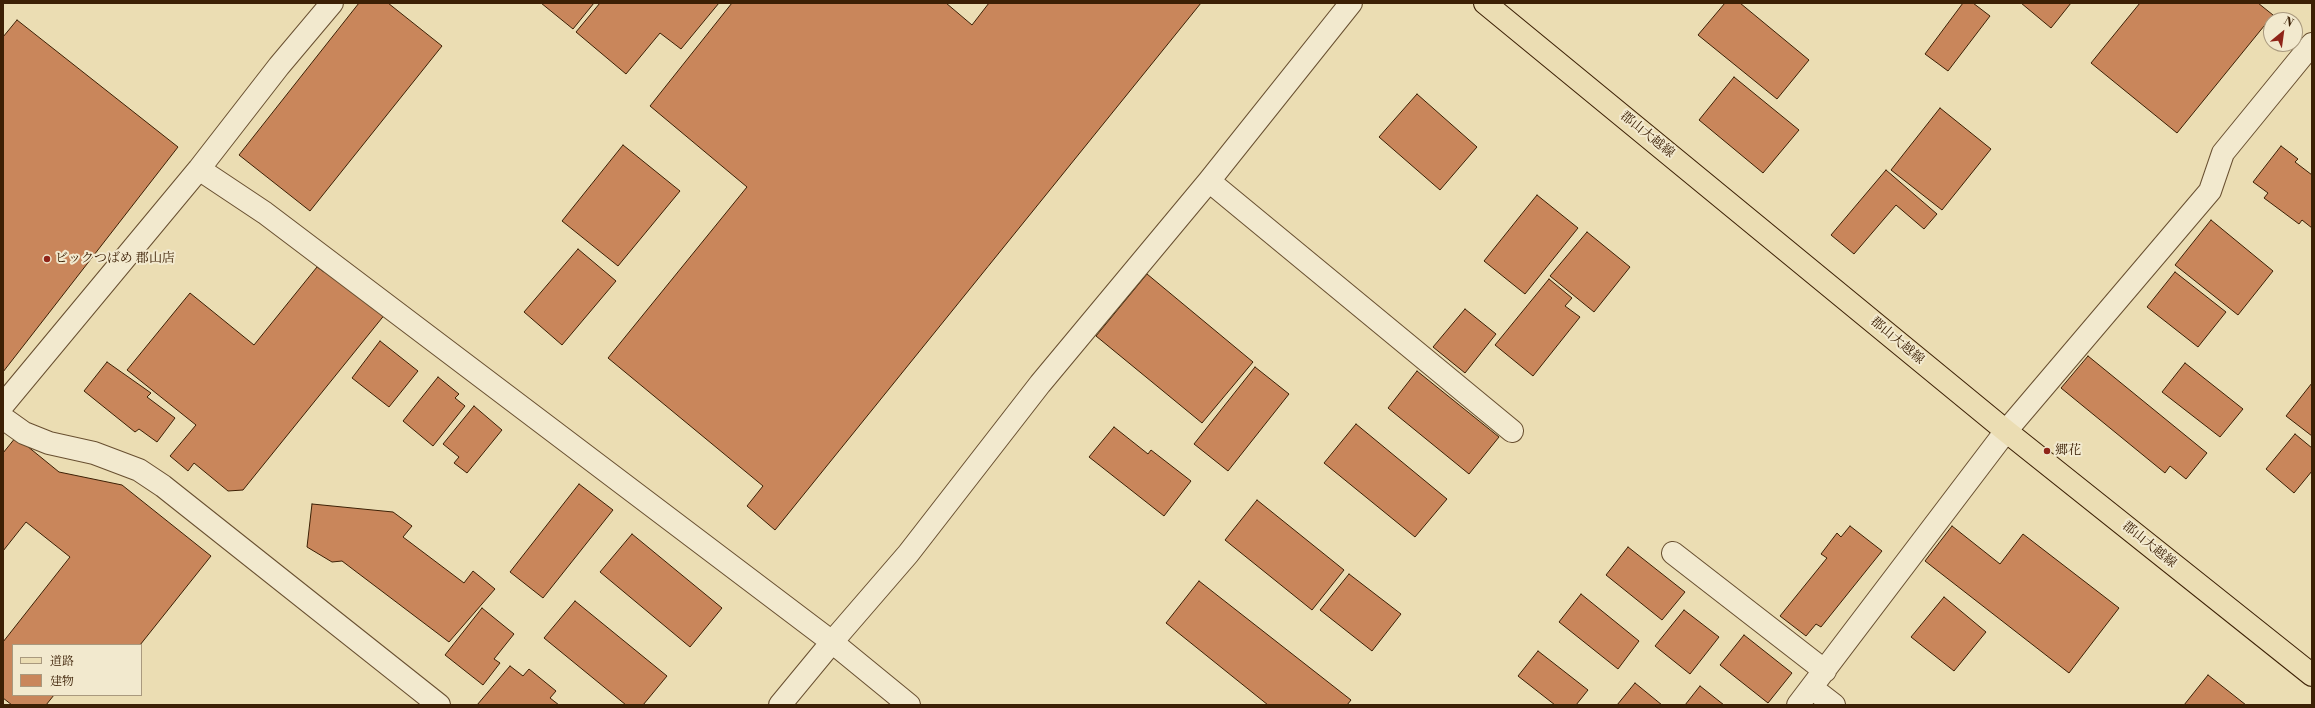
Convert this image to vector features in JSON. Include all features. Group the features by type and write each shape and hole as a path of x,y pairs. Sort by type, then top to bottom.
{"main road":[{"name":"郡山大越線","path":"1485,3 2006,431 2310,670"}],"street":[{"path":"3,405 199,169 279,66 332,3"},
{"path":"780,705 908,554 1040,384 1209,181 1352,3"},
{"path":"1798,705 2006,431 2210,191 2223,153 2312,44"},
{"path":"199,169 265,212 832,642 909,705"},
{"path":"1209,181 1512,431"},
{"path":"3,418 24,433 48,443 94,453 139,470 163,486 439,705"},
{"path":"1673,553 1818,680 1834,705"}],"building":[{"path":"359,3 388,3 442,46 310,211 239,155"},
{"path":"541,3 594,3 573,29"},
{"path":"600,3 719,3 681,49 660,33 626,74 576,32"},
{"path":"732,3 946,3 972,25 989,3 1201,3 775,530 747,506 763,486 608,358 747,187 650,106"},
{"path":"1725,3 1740,3 1809,60 1777,99 1698,35"},
{"path":"1963,3 1973,3 1990,16 1948,71 1925,54"},
{"path":"2021,3 2071,3 2051,28"},
{"path":"2140,3 2258,3 2269,12 2263,12 2263,27 2177,133 2091,63"},
{"name":"ビックつばめ 郡山店","path":"17,20 178,147 3,372 3,37"},
{"path":"1734,77 1799,130 1763,173 1699,120"},
{"path":"1417,94 1477,147 1440,190 1379,137"},
{"path":"1940,108 1991,149 1942,210 1891,170"},
{"path":"623,145 680,191 618,266 562,221"},
{"path":"2281,146 2298,159 2295,162 2312,175 2312,228 2302,220 2299,224 2264,198 2268,193 2253,182"},
{"path":"1886,170 1937,214 1924,229 1896,205 1854,254 1831,235"},
{"path":"1537,195 1578,228 1525,294 1484,261"},
{"path":"2211,220 2273,271 2238,315 2175,265"},
{"path":"1587,232 1630,267 1594,312 1550,276"},
{"path":"578,249 616,281 562,345 524,312"},
{"path":"328,266 386,313 243,490 228,491 194,463 188,471 170,456 196,425 127,370 190,293 254,345 317,267 324,272"},
{"path":"2175,272 2226,312 2198,347 2147,307"},
{"path":"1147,274 1253,362 1202,423 1096,336"},
{"path":"1549,279 1572,298 1565,306 1580,317 1533,376 1495,345"},
{"path":"1465,309 1496,334 1465,373 1433,347"},
{"path":"380,341 418,371 389,407 352,378"},
{"path":"2088,356 2207,453 2186,479 2170,466 2165,473 2061,388"},
{"path":"107,362 151,393 147,397 175,418 157,442 139,429 135,432 84,391"},
{"path":"2185,363 2243,409 2220,437 2162,392"},
{"path":"1255,367 1289,394 1228,471 1194,444"},
{"path":"1417,371 1499,437 1469,474 1388,408"},
{"path":"438,377 459,394 455,398 465,406 433,446 403,421"},
{"path":"2312,383 2312,436 2286,416"},
{"path":"474,406 502,430 467,473 454,463 459,457 443,444"},
{"path":"1356,424 1447,499 1415,537 1324,463"},
{"path":"1114,427 1148,454 1151,450 1191,481 1164,516 1089,457"},
{"path":"2295,434 2312,448 2312,471 2294,493 2266,469"},
{"path":"16,437 59,472 122,485 211,556 141,644 12,644 12,696 53,696 46,705 12,705 3,698 3,642 70,557 26,522 3,551 3,453"},
{"path":"579,484 613,510 543,598 510,572"},
{"path":"1257,500 1344,570 1312,610 1225,540"},
{"path":"312,504 393,512 412,526 403,537 464,583 473,571 495,589 449,642 342,561 332,562 307,547"},
{"path":"1850,526 1882,551 1821,627 1816,624 1806,636 1780,616 1827,558 1821,554 1837,533 1841,537"},
{"path":"1952,526 2000,564 2023,534 2119,608 2069,673 1925,561"},
{"path":"632,534 722,608 690,647 600,572"},
{"path":"1628,547 1685,592 1662,620 1606,575"},
{"path":"1349,574 1401,614 1372,651 1320,610"},
{"path":"1199,581 1351,700 1347,705 1268,705 1166,623"},
{"path":"1581,594 1639,641 1618,669 1559,622"},
{"path":"1944,597 1986,632 1954,671 1911,637"},
{"path":"575,601 667,676 643,705 626,705 544,638"},
{"path":"482,608 514,634 494,659 500,663 483,685 445,655"},
{"path":"1684,610 1719,637 1690,674 1655,646"},
{"path":"1744,635 1792,673 1768,703 1720,665"},
{"path":"1538,651 1588,690 1576,705 1555,705 1518,676"},
{"path":"510,666 523,676 529,669 556,691 550,698 559,705 477,705"},
{"path":"2208,675 2246,705 2184,705"},
{"path":"1635,683 1662,705 1617,705"},
{"path":"1700,686 1724,705 1685,705"}],"place":[{"name":"ビックつばめ 郡山店","path":"47,259"},
{"name":"郷花","path":"2047,451"}]}
